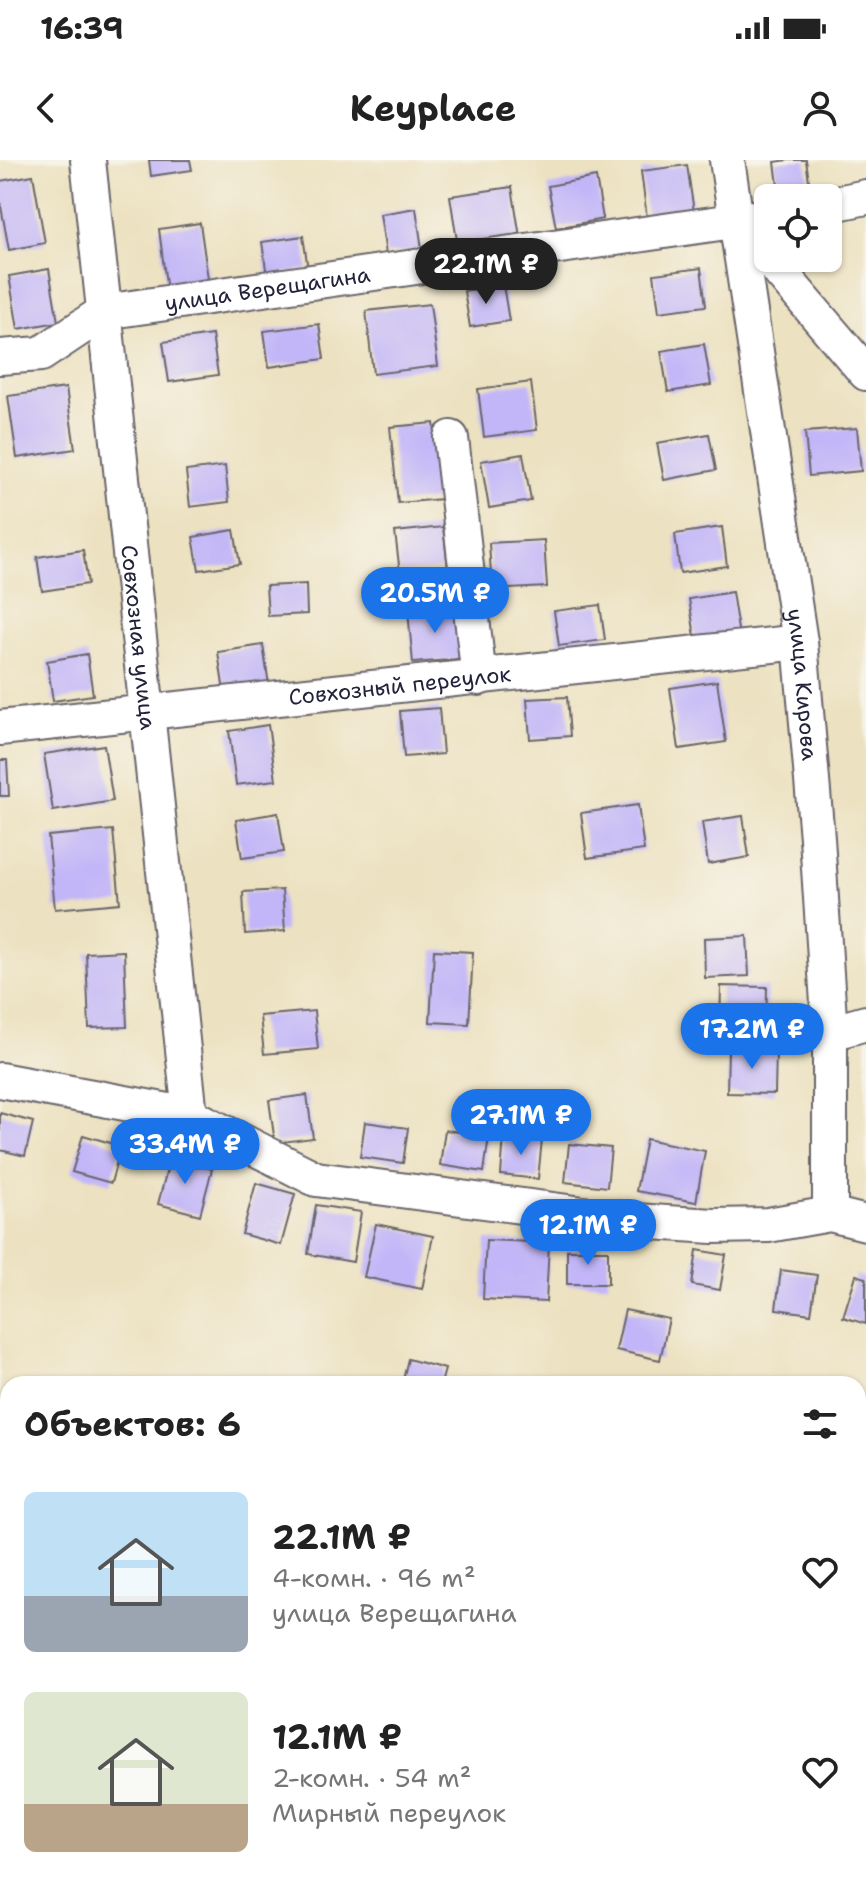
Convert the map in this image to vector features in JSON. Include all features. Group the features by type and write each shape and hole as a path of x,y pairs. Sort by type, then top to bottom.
{"street":[{"name":"Совхозная улица","path":"88,160 190,1115"},
{"name":"улица Кирова","path":"727,160 753,219 800,642 830,1033 830,1214"},
{"path":"842,202 866,197"},
{"name":"улица Верещагина","path":"0,357 41,354 104,312 753,219"},
{"path":"780,272 866,373"},
{"path":"451,438 479,678"},
{"name":"Совхозный переулок","path":"0,728 800,642"},
{"path":"830,1033 866,1023"},
{"path":"0,1080 190,1115 316,1179 636,1221 713,1226 768,1225 830,1214 866,1223"}],"building":[{"path":"149,160 190,160 192,170 151,176"},
{"path":"806,160 809,184 778,184 775,162"},
{"path":"687,165 694,212 647,218 641,171"},
{"path":"33,175 45,243 9,250 0,201 0,181"},
{"path":"596,177 603,219 556,228 548,186"},
{"path":"512,187 520,237 458,247 450,196"},
{"path":"416,208 422,249 386,254 380,214"},
{"path":"200,223 209,286 167,292 159,229"},
{"path":"303,236 308,269 267,276 262,242"},
{"path":"701,268 706,306 659,312 654,274"},
{"path":"49,269 58,322 18,329 9,276"},
{"path":"503,285 509,321 470,327 464,291"},
{"path":"430,304 438,366 373,374 366,311"},
{"path":"319,324 324,359 269,367 264,331"},
{"path":"212,335 218,375 169,382 163,342"},
{"path":"704,344 711,385 668,392 661,351"},
{"path":"531,382 537,430 484,437 478,389"},
{"path":"66,388 75,449 17,458 8,396"},
{"path":"434,423 442,499 398,503 390,427"},
{"path":"857,428 861,471 809,476 805,432"},
{"path":"709,434 716,470 664,480 657,443"},
{"path":"523,454 531,501 489,508 481,461"},
{"path":"225,466 229,502 190,507 186,471"},
{"path":"443,527 448,568 400,573 395,532"},
{"path":"722,527 727,566 680,573 675,534"},
{"path":"234,530 240,564 199,570 193,537"},
{"path":"544,540 547,587 492,590 489,543"},
{"path":"83,550 88,584 42,591 37,557"},
{"path":"306,584 307,614 268,616 266,586"},
{"path":"732,592 739,636 696,643 689,599"},
{"path":"600,605 605,640 559,646 554,611"},
{"path":"456,606 461,659 413,663 408,611"},
{"path":"263,645 269,685 224,692 218,652"},
{"path":"87,654 93,695 53,701 47,661"},
{"path":"717,681 726,742 679,749 670,688"},
{"path":"567,697 570,736 530,739 527,699"},
{"path":"439,708 443,754 404,757 400,711"},
{"path":"268,725 276,780 236,785 229,731"},
{"path":"104,745 113,801 53,811 44,754"},
{"path":"0,760 7,760 9,796 0,796"},
{"path":"638,805 644,850 587,858 581,813"},
{"path":"278,813 284,852 242,858 236,820"},
{"path":"743,816 749,857 708,864 702,822"},
{"path":"113,830 120,903 55,909 48,836"},
{"path":"282,890 285,931 245,934 243,892"},
{"path":"747,936 749,976 705,978 704,938"},
{"path":"434,950 473,952 469,1024 430,1022"},
{"path":"124,951 127,1027 89,1028 86,953"},
{"path":"721,986 767,987 766,1030 720,1029"},
{"path":"314,1011 318,1049 264,1054 260,1016"},
{"path":"728,1048 776,1049 775,1094 727,1093"},
{"path":"307,1095 313,1138 275,1143 269,1100"},
{"path":"0,1113 33,1122 25,1156 0,1150"},
{"path":"365,1122 408,1128 403,1163 360,1157"},
{"path":"445,1130 489,1136 484,1172 440,1165"},
{"path":"83,1135 121,1146 111,1183 72,1172"},
{"path":"504,1135 542,1139 538,1179 501,1175"},
{"path":"646,1139 705,1151 696,1202 636,1191"},
{"path":"569,1144 611,1148 607,1187 565,1182"},
{"path":"170,1158 212,1169 200,1215 158,1204"},
{"path":"256,1183 295,1194 281,1245 242,1234"},
{"path":"316,1205 361,1212 353,1262 308,1254"},
{"path":"376,1224 433,1236 422,1289 364,1277"},
{"path":"486,1240 549,1243 546,1302 483,1299"},
{"path":"567,1250 608,1250 608,1284 567,1284"},
{"path":"697,1250 726,1255 720,1290 692,1285"},
{"path":"781,1270 817,1275 811,1314 776,1309"},
{"path":"856,1275 866,1278 866,1324 843,1317"},
{"path":"625,1310 669,1319 660,1360 616,1350"},
{"path":"408,1359 445,1369 443,1376 404,1376"}]}
